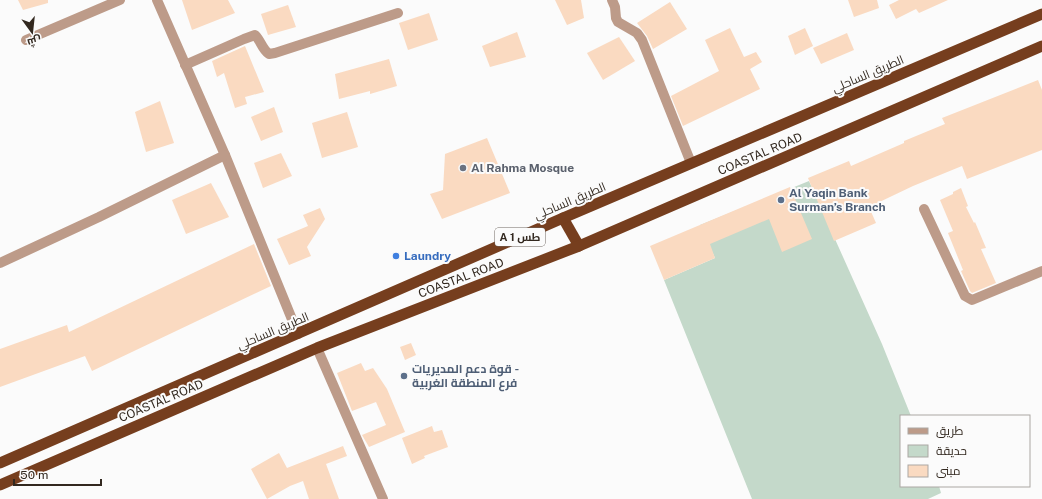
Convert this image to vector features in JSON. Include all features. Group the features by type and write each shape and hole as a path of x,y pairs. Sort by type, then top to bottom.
{"highway":[{"name":"الطريق الساحلي","path":"0,463 563,218 1042,14"},
{"name":"COASTAL ROAD","path":"0,485 317,348 579,246 1042,46"},
{"path":"563,218 579,246"}],"street":[{"path":"26,40 120,0"},
{"path":"157,0 225,155 298,334"},
{"path":"612,0 618,22 637,32 642,40 691,163"},
{"path":"185,65 244,38 255,35 260,40 264,51 269,54 398,12"},
{"path":"0,263 99,217 225,155"},
{"path":"924,209 965,296 972,300 1042,271"},
{"path":"317,348 383,499"}],"green space":[{"path":"809,181 882,344 911,415 900,415 900,487 939,487 941,493 928,499 752,499 664,280 715,258 700,225"}],"building":[{"path":"18,0 48,0 48,3 23,10"},
{"path":"182,0 228,0 235,13 192,30"},
{"path":"555,0 581,0 584,18 567,25"},
{"path":"848,0 877,0 879,8 854,17"},
{"path":"899,0 948,0 919,13 916,9 896,19 889,5"},
{"path":"670,2 687,29 653,49 647,36 637,23"},
{"path":"288,5 296,27 268,35 261,14"},
{"path":"429,13 438,40 408,50 399,23"},
{"path":"730,28 744,57 756,52 762,62 750,69 760,89 683,126 671,96 719,71 705,40"},
{"path":"805,28 813,46 795,55 788,36"},
{"path":"517,32 526,57 490,67 482,46"},
{"path":"847,33 854,50 821,64 813,48"},
{"path":"619,37 635,61 603,80 587,53"},
{"path":"245,46 264,92 245,97 247,104 235,108 224,73 217,77 212,61"},
{"path":"389,59 397,86 370,94 370,91 339,99 335,74"},
{"path":"1038,80 1042,90 1042,150 967,179 962,166 913,186 869,207 876,223 834,241 808,178 849,161 851,166 904,143 904,141 945,124 942,118"},
{"path":"160,101 174,143 146,152 135,112"},
{"path":"274,107 283,132 261,141 251,117"},
{"path":"347,112 358,147 322,158 312,123"},
{"path":"487,138 510,193 442,219 430,194 443,190 445,154"},
{"path":"281,153 292,176 263,188 254,163"},
{"path":"211,183 229,217 186,234 172,200"},
{"path":"790,187 812,239 782,252 769,219 710,244 715,258 664,280 650,246"},
{"path":"961,188 968,206 966,207 974,223 975,222 986,248 981,249 996,283 972,293 961,271 963,270 948,233 953,231 940,200 953,194 953,192"},
{"path":"320,208 325,219 307,247 311,256 289,265 277,239 308,226 303,215"},
{"path":"254,244 271,286 92,371 85,356 0,387 0,349 67,325 69,332"},
{"path":"411,343 416,355 405,360 400,347"},
{"path":"361,363 365,371 373,368 387,389 405,432 369,447 362,435 386,425 376,402 352,411 337,373"},
{"path":"432,426 434,432 442,430 448,447 424,456 425,458 412,464 402,438"},
{"path":"343,446 347,456 326,464 339,499 309,499 303,481 290,486 267,499 251,469 279,453 287,468"}],"place":[{"name":"Al Rahma Mosque","path":"463,168"},
{"name":"Al Yaqin Bank Surman’s Branch","path":"781,200"},
{"name":"Laundry","path":"396,256"},
{"name":"قوة دعم المديريات - فرع المنطقة الغربية","path":"404,376"}]}
